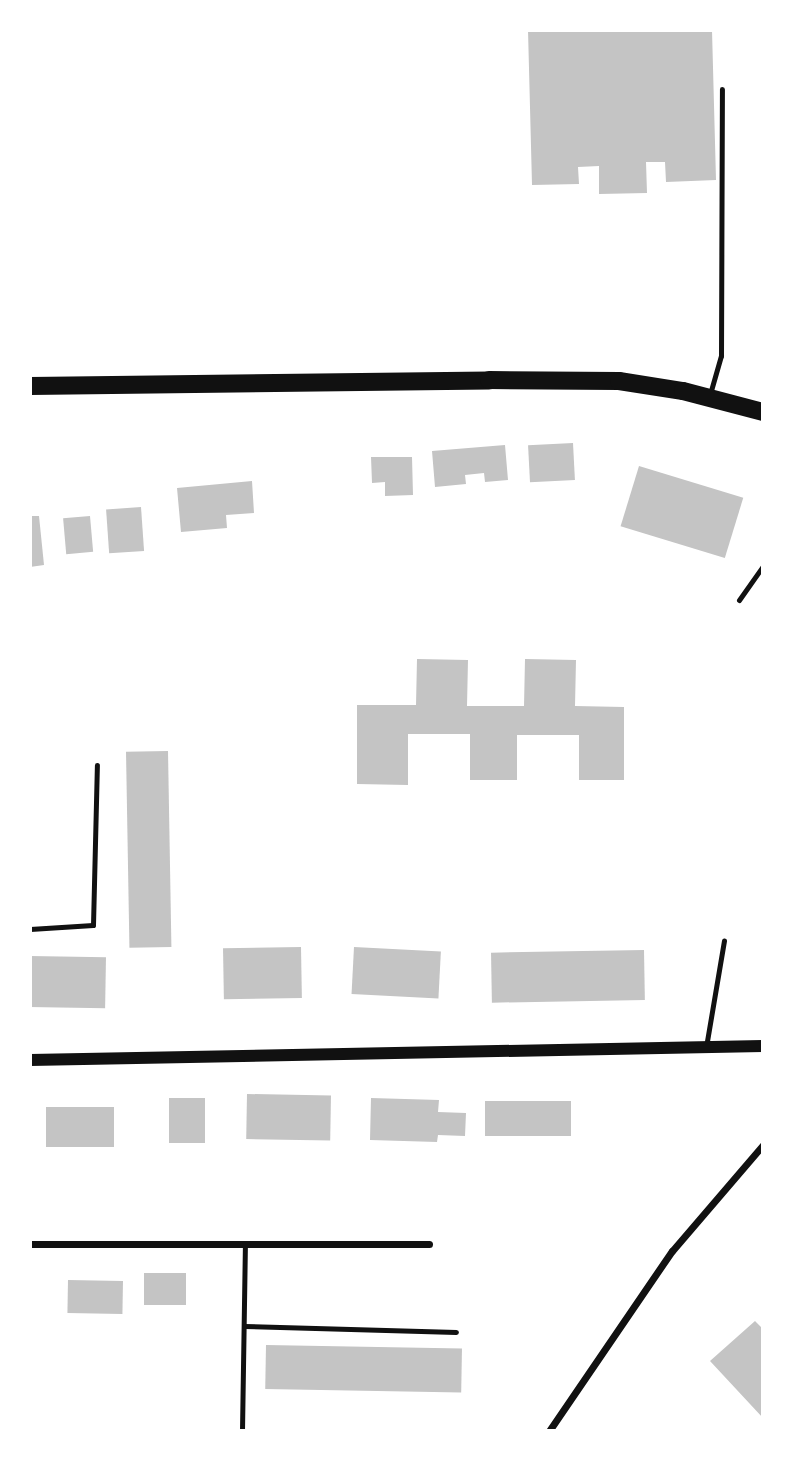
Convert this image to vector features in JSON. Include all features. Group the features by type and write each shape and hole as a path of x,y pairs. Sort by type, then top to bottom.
{"main road":[{"path":"30,387 489,380 619,382 709,397 763,412"}],"street":[{"path":"30,1060 763,1046"},
{"path":"549,1431 671,1251 763,1145"},
{"path":"30,1244 429,1244"}],"lane":[{"path":"709,397 722,356 722,89"},
{"path":"739,600 763,566"},
{"path":"30,929 93,925 97,765"},
{"path":"706,1047 724,941"},
{"path":"242,1431 245,1243"},
{"path":"244,1326 456,1332"}],"building":[{"path":"528,30 712,30 716,180 666,182 665,162 646,162 647,193 599,194 599,166 578,167 579,184 532,185"},
{"path":"573,443 575,480 530,482 528,445"},
{"path":"505,445 508,480 485,482 484,473 465,475 466,484 435,487 432,451"},
{"path":"371,457 412,457 413,495 385,496 385,482 372,483"},
{"path":"639,466 743,498 725,558 621,526"},
{"path":"252,481 254,513 226,515 227,528 181,532 177,488"},
{"path":"141,507 144,551 109,553 106,509"},
{"path":"30,516 39,516 44,565 30,567"},
{"path":"90,516 93,552 66,554 63,518"},
{"path":"417,659 468,660 467,706 524,706 525,659 576,660 575,706 624,707 624,780 579,780 579,735 517,735 517,780 470,780 470,734 408,734 408,785 357,784 357,705 416,705"},
{"path":"168,751 171,947 129,948 126,752"},
{"path":"301,947 302,998 224,999 223,948"},
{"path":"354,947 441,952 438,998 352,994"},
{"path":"644,950 645,1000 492,1003 491,953"},
{"path":"30,956 106,957 105,1008 30,1007"},
{"path":"247,1094 331,1095 330,1140 246,1139"},
{"path":"169,1098 205,1098 205,1143 169,1143"},
{"path":"371,1098 439,1100 438,1112 466,1113 465,1136 438,1135 437,1142 370,1140"},
{"path":"485,1101 571,1101 571,1136 485,1136"},
{"path":"46,1107 114,1107 114,1147 46,1147"},
{"path":"144,1273 186,1273 186,1305 144,1305"},
{"path":"68,1280 123,1281 122,1314 67,1313"},
{"path":"755,1321 761,1327 763,1325 763,1418 710,1361"},
{"path":"266,1345 462,1348 461,1392 265,1389"}]}
